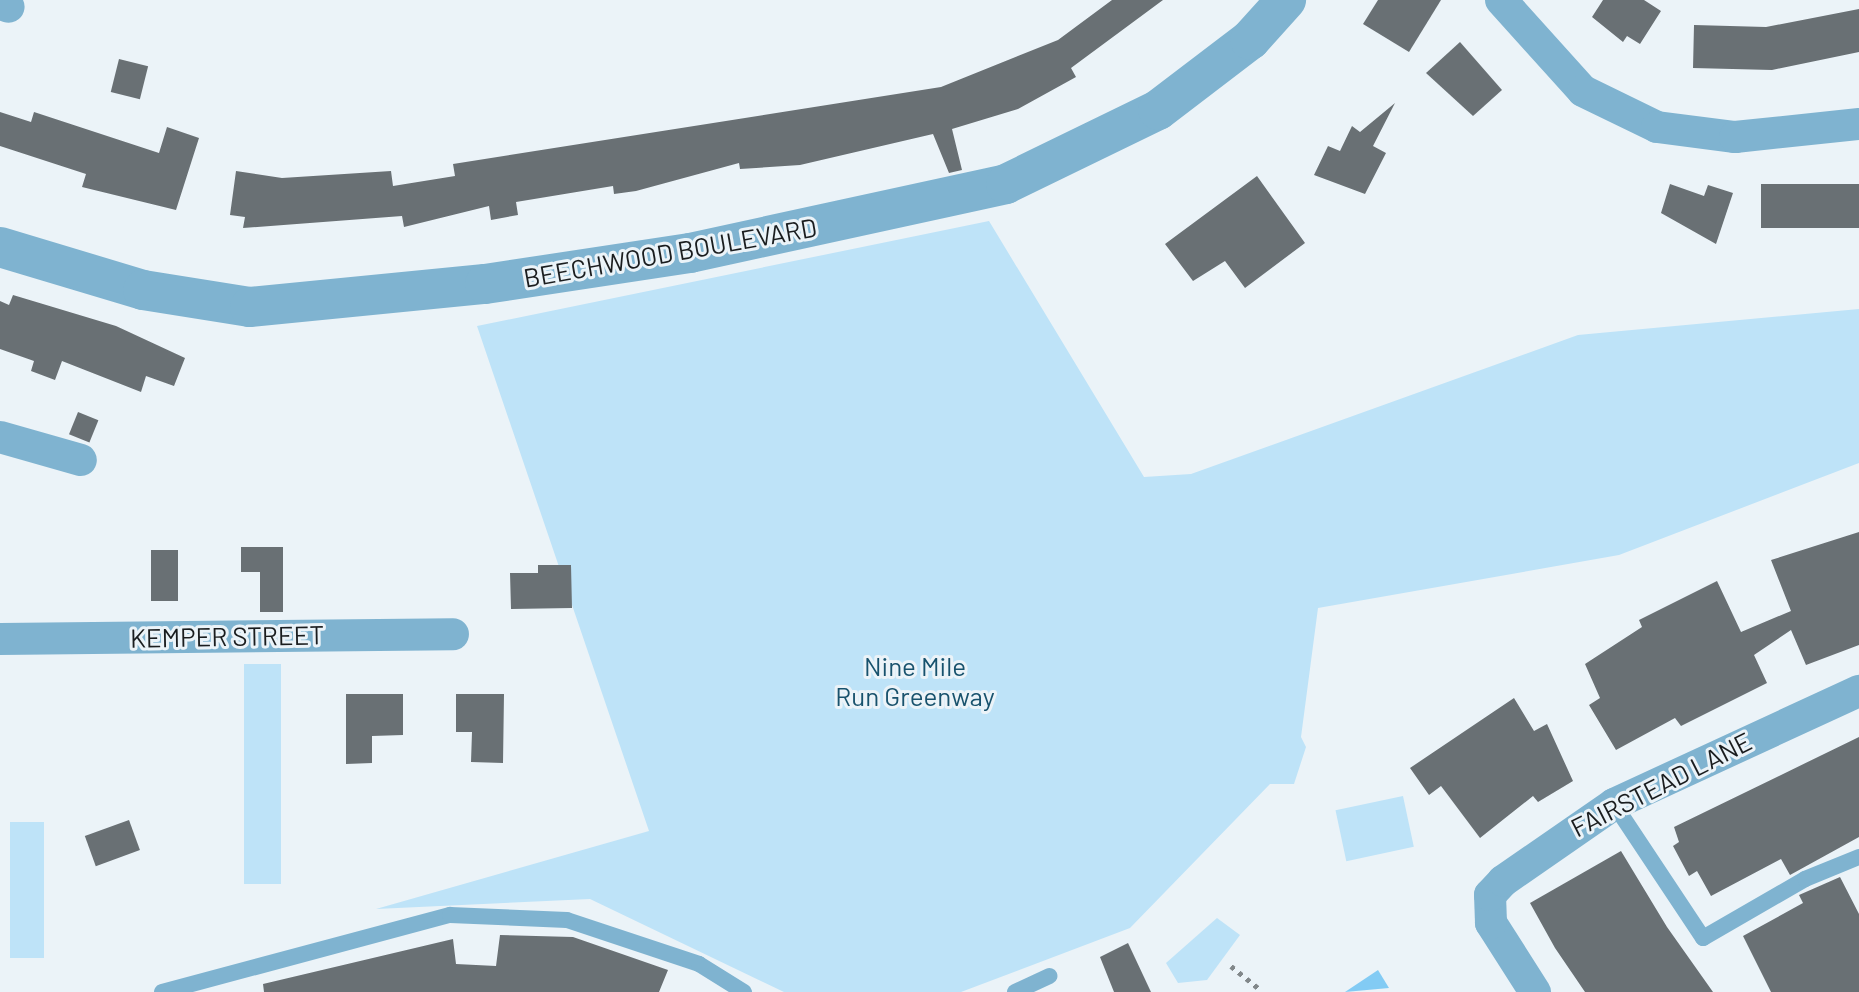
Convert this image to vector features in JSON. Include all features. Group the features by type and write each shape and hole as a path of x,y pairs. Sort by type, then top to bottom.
{"street":[{"name":"BEECHWOOD BOULEVARD","path":"0,247 143,290 250,307 485,284 690,253 1034,173 1158,110 1250,40 1286,0"},
{"path":"1501,0 1583,91 1657,127 1735,137 1859,124"},
{"path":"0,437 81,460"},
{"name":"KEMPER STREET","path":"0,639 453,634"},
{"name":"FAIRSTEAD LANE","path":"1535,992 1491,923 1490,895 1565,832 1614,804 1859,691"}],"lane":[{"path":"1614,804 1703,938 1805,879 1859,857"},
{"path":"162,992 450,915 567,920 699,964 744,992"},
{"path":"1015,992 1050,976"}],"path":[{"path":"1231,966 1258,988"}],"green space":[{"name":"Nine Mile Run Greenway","path":"989,221 1144,477 1191,474 1578,335 1859,309 1859,463 1619,555 1318,608 1301,737 1306,747 1294,784 1270,784 1130,928 961,992 784,992 590,899 376,909 649,831 477,326"},
{"path":"244,664 281,664 281,884 244,884"},
{"path":"1403,796 1414,847 1346,861 1336,810"},
{"path":"10,822 44,822 44,958 10,958"},
{"path":"1217,918 1240,935 1207,980 1178,983 1166,963"}],"water":[{"path":"1378,970 1389,988 1345,992"}],"building":[{"path":"1112,0 1163,0 1071,68 1076,77 1018,109 952,129 962,170 949,173 933,134 800,165 740,169 739,163 636,191 614,194 613,186 516,202 518,215 491,220 489,206 404,227 402,216 243,228 245,217 230,215 236,171 282,178 391,171 393,186 455,176 453,164 941,87 1058,40"},
{"path":"1378,0 1441,0 1409,52 1363,24"},
{"path":"1603,0 1644,0 1661,11 1640,44 1627,36 1623,42 1592,17"},
{"path":"1859,9 1859,52 1772,70 1693,68 1694,25 1766,27"},
{"path":"1460,42 1502,90 1473,116 1426,73"},
{"path":"119,59 148,66 140,99 111,92"},
{"path":"1395,103 1373,146 1386,153 1365,194 1314,175 1328,146 1340,151 1352,126 1360,132"},
{"path":"0,112 31,122 34,112 159,153 167,127 199,138 176,210 82,187 86,174 0,146"},
{"path":"1257,176 1305,243 1245,288 1225,261 1193,281 1165,244"},
{"path":"1670,184 1704,196 1708,185 1733,193 1716,244 1661,213"},
{"path":"1761,184 1859,184 1859,228 1761,228"},
{"path":"13,295 116,326 185,358 174,386 146,376 141,392 62,361 55,380 31,371 34,361 0,349 0,301 9,305"},
{"path":"78,412 98,420 89,442 69,434"},
{"path":"1859,532 1859,645 1806,665 1791,630 1754,655 1767,683 1681,726 1675,718 1616,750 1589,705 1600,698 1585,664 1642,627 1639,620 1717,581 1741,632 1791,611 1771,560"},
{"path":"241,547 283,547 283,612 260,612 260,572 241,572"},
{"path":"151,550 178,550 178,601 151,601"},
{"path":"538,565 571,565 572,608 511,609 510,573 538,573"},
{"path":"346,694 403,694 403,735 372,736 372,763 346,764"},
{"path":"456,694 504,694 503,763 471,762 472,732 456,732"},
{"path":"1514,698 1534,731 1547,724 1573,781 1538,802 1533,796 1480,838 1441,786 1429,795 1410,768"},
{"path":"1859,737 1859,837 1790,875 1781,859 1711,896 1697,871 1689,876 1673,846 1679,842 1674,827"},
{"path":"129,820 140,850 96,866 85,836"},
{"path":"1621,851 1667,927 1713,992 1585,992 1555,948 1530,903"},
{"path":"1840,877 1859,914 1859,992 1771,992 1743,936 1803,903 1799,895"},
{"path":"500,935 573,937 668,970 659,992 264,992 263,984 453,939 456,964 496,966"},
{"path":"1128,943 1151,992 1114,992 1100,957"}]}
